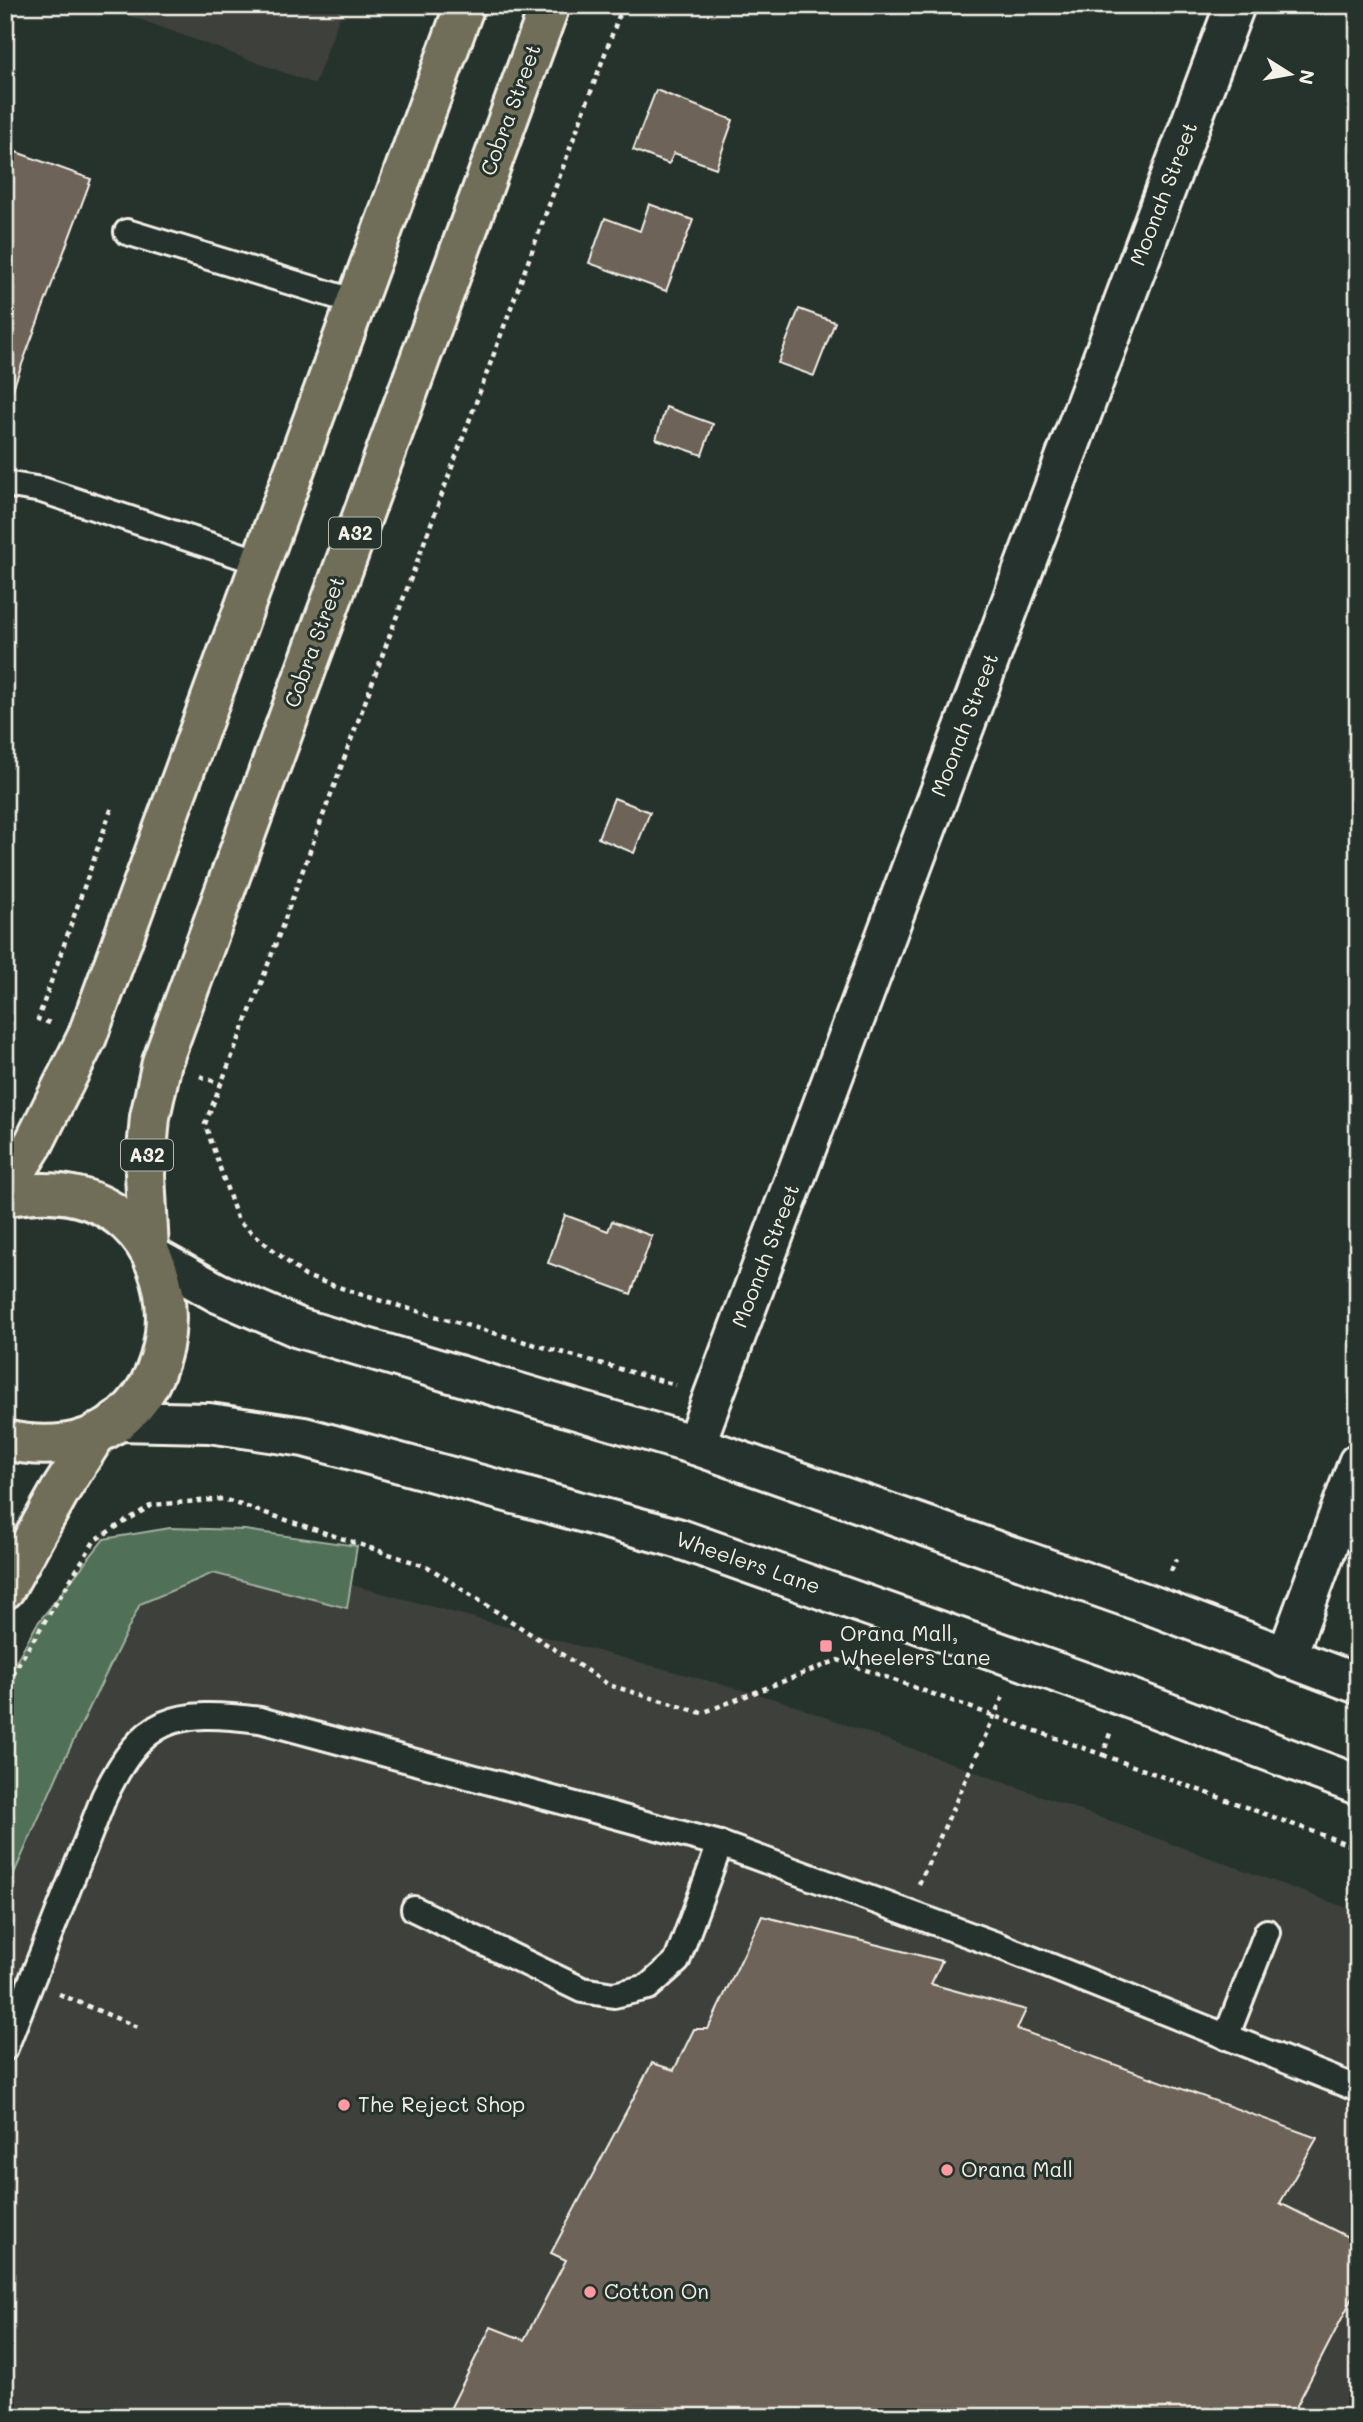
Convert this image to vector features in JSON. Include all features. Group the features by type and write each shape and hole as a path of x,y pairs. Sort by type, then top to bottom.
{"highway":[{"path":"5,1189 34,1143 87,1037 465,5"},
{"name":"Cobra Street","path":"151,1254 145,1174 150,1117 162,1062 550,5"},
{"name":"A32","path":"5,1197 33,1191 67,1194 99,1205 128,1224 151,1254 164,1286 169,1315 166,1346 155,1374 139,1400 107,1427 60,1491 5,1589"},
{"name":"A32","path":"5,1440 37,1445 68,1443 107,1427"}],"main road":[{"name":"Moonah Street","path":"695,1445 1235,5"},
{"path":"151,1254 230,1298 299,1328 695,1445 1156,1607 1358,1684"},
{"name":"Wheelers Lane","path":"107,1427 165,1420 244,1427 355,1449 677,1538 1123,1696 1358,1785"},
{"path":"1286,1658 1358,1463"}],"lane":[{"path":"127,232 356,302"},
{"path":"5,484 42,489 260,562"},
{"path":"5,2048 121,1763 145,1733 178,1717 220,1715 260,1720 720,1844 907,1913 1358,2089"},
{"path":"414,1909 582,1990 614,1995 648,1987 677,1961 720,1844"},
{"path":"1226,2037 1267,1933"}],"path":[{"path":"623,5 260,986 205,1124 238,1222 305,1276 375,1299 713,1396"},
{"path":"87,1037 38,1019 112,807"},
{"path":"5,1693 19,1663 95,1540 152,1506 223,1499 428,1567 609,1685 702,1713 838,1660 1358,1848"},
{"path":"1156,1607 1176,1559"},
{"path":"907,1913 1018,1661"},
{"path":"1103,1755 1123,1696"},
{"path":"31,1982 142,2029"}],"shaded area":[{"path":"101,5 344,5 315,84"},
{"name":"Orana Mall","path":"213,1573 346,1607 352,1585 779,1700 1358,1912 1358,2417 5,2417 5,1898 65,1758 140,1604"}],"green space":[{"path":"170,1528 245,1530 357,1546 347,1608 213,1573 140,1604 65,1758 5,1894 5,1681 37,1624 104,1539"}],"building":[{"path":"656,90 733,120 716,168 674,153 669,164 633,150"},
{"path":"5,148 91,179 5,410"},
{"path":"649,204 693,220 666,291 589,263 605,218 640,231"},
{"path":"799,309 835,322 814,376 778,363"},
{"path":"666,407 713,424 702,455 656,439"},
{"path":"614,798 650,812 634,853 598,838"},
{"path":"565,1215 608,1231 612,1221 652,1236 631,1294 548,1263"},
{"name":"Orana Mall","path":"762,1916 942,1961 931,1984 1026,2010 1017,2029 1317,2138 1280,2203 1358,2242 1358,2287 1291,2417 446,2417 491,2327 524,2340 566,2260 551,2253 652,2063 674,2070 694,2029 708,2029"}],"place":[{"name":"Orana Mall, Wheelers Lane","path":"826,1646"},
{"name":"The Reject Shop","path":"344,2105"},
{"name":"Orana Mall","path":"947,2170"},
{"name":"Cotton On","path":"590,2292"}]}
